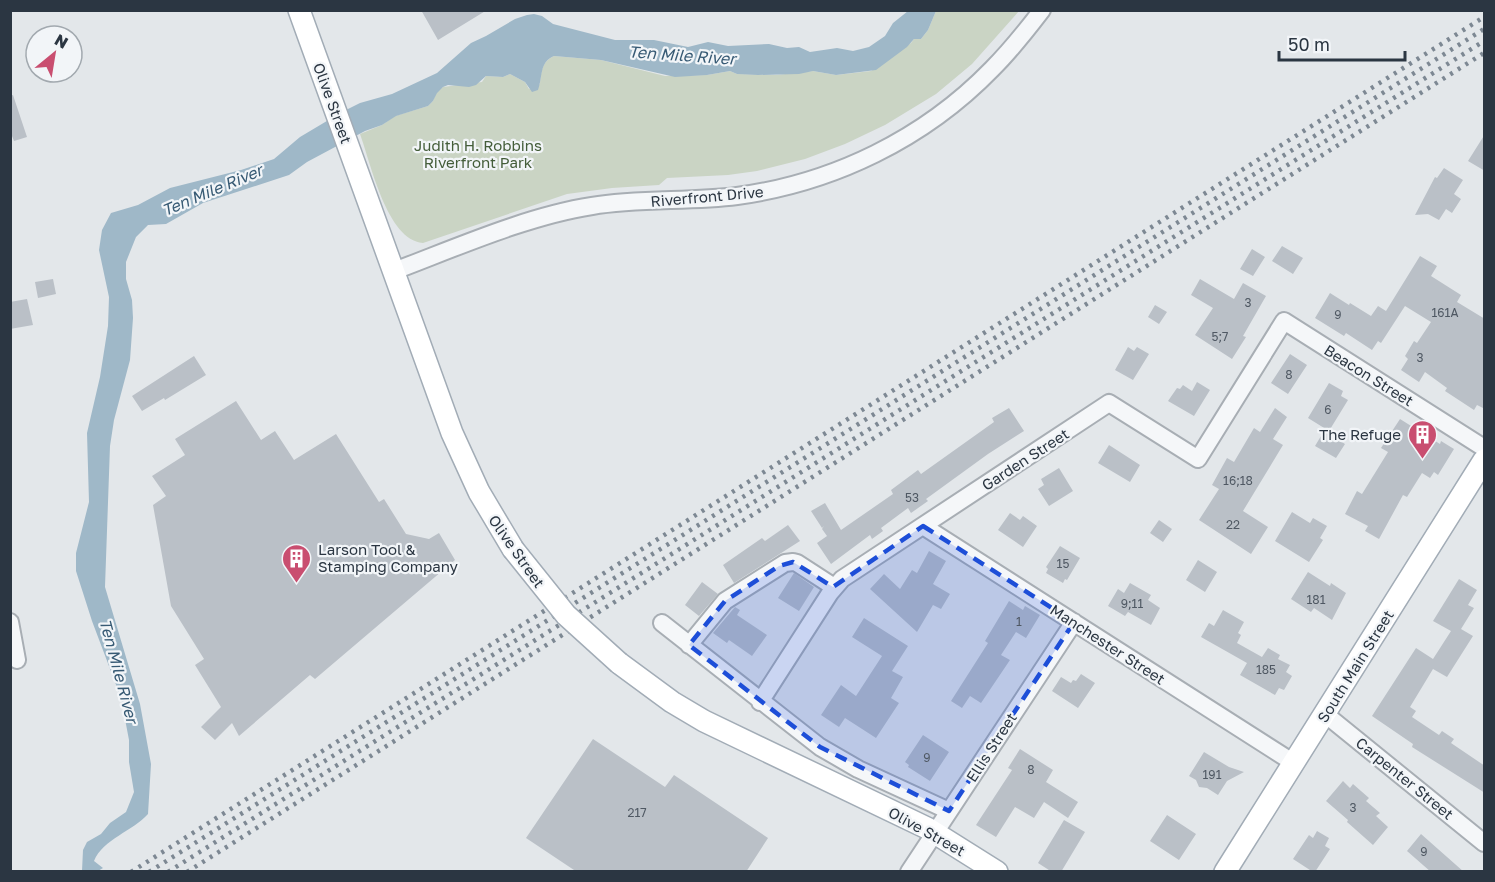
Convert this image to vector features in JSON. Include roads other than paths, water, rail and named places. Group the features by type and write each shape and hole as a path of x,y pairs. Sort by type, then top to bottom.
{"main road":[{"name":"Olive Street","path":"299,10 462,458 482,499 513,549 566,615 618,663 672,702 704,721 935,832 997,872"},
{"name":"South Main Street","path":"1226,872 1485,460"}],"street":[{"name":"Riverfront Drive","path":"394,271 567,211 606,204 750,194 795,184 843,169 922,128 954,104 993,69 1042,10"},
{"name":"Beacon Street","path":"1284,321 1485,448"},
{"name":"Garden Street","path":"760,702 834,587 842,579 1109,403 1198,459 1284,321"},
{"name":"Manchester Street","path":"923,526 1294,763"},
{"path":"689,645 725,601 785,563 796,563 834,587"},
{"path":"10,622 16,660"},
{"name":"Ellis Street","path":"909,872 1074,622"},
{"name":"Olive Street","path":"662,623 820,747 844,762 949,811"},
{"name":"Carpenter Street","path":"1324,714 1485,843"}],"water":[{"name":"Ten Mile River","path":"908,11 936,11 928,30 921,39 914,39 876,70 836,75 813,71 799,74 758,75 737,74 730,71 675,77 601,60 554,56 544,66 538,90 532,92 525,82 510,74 503,77 486,76 476,85 469,87 448,85 437,93 428,106 396,116 382,125 365,131 307,162 289,175 203,203 166,224 148,225 136,237 126,262 126,279 132,300 133,318 130,360 114,420 110,446 105,587 140,704 151,764 148,814 98,853 94,861 103,868 98,871 82,871 83,850 87,842 101,834 110,823 126,812 134,792 129,762 129,740 121,698 76,571 76,553 89,502 87,433 100,377 108,326 109,297 99,250 102,230 111,213 138,205 170,188 274,159 300,137 342,112 360,103 392,94 437,73 471,43 527,15 542,16 553,24 615,40 654,40 688,47 708,42 728,46 769,44 787,48 799,47 810,52 837,48 853,51 869,47 885,36 893,23"}],"railway":[{"path":"131,872 1484,17"},
{"path":"149,872 1484,29"},
{"path":"168,872 1484,41"},
{"path":"187,872 1484,53"}],"place":[{"name":"The Refuge","path":"1422,460"},
{"name":"Larson Tool & Stamping Company","path":"297,584"}],"park label":[{"name":"Judith H. Robbins Riverfront Park","path":"478,154"}]}
